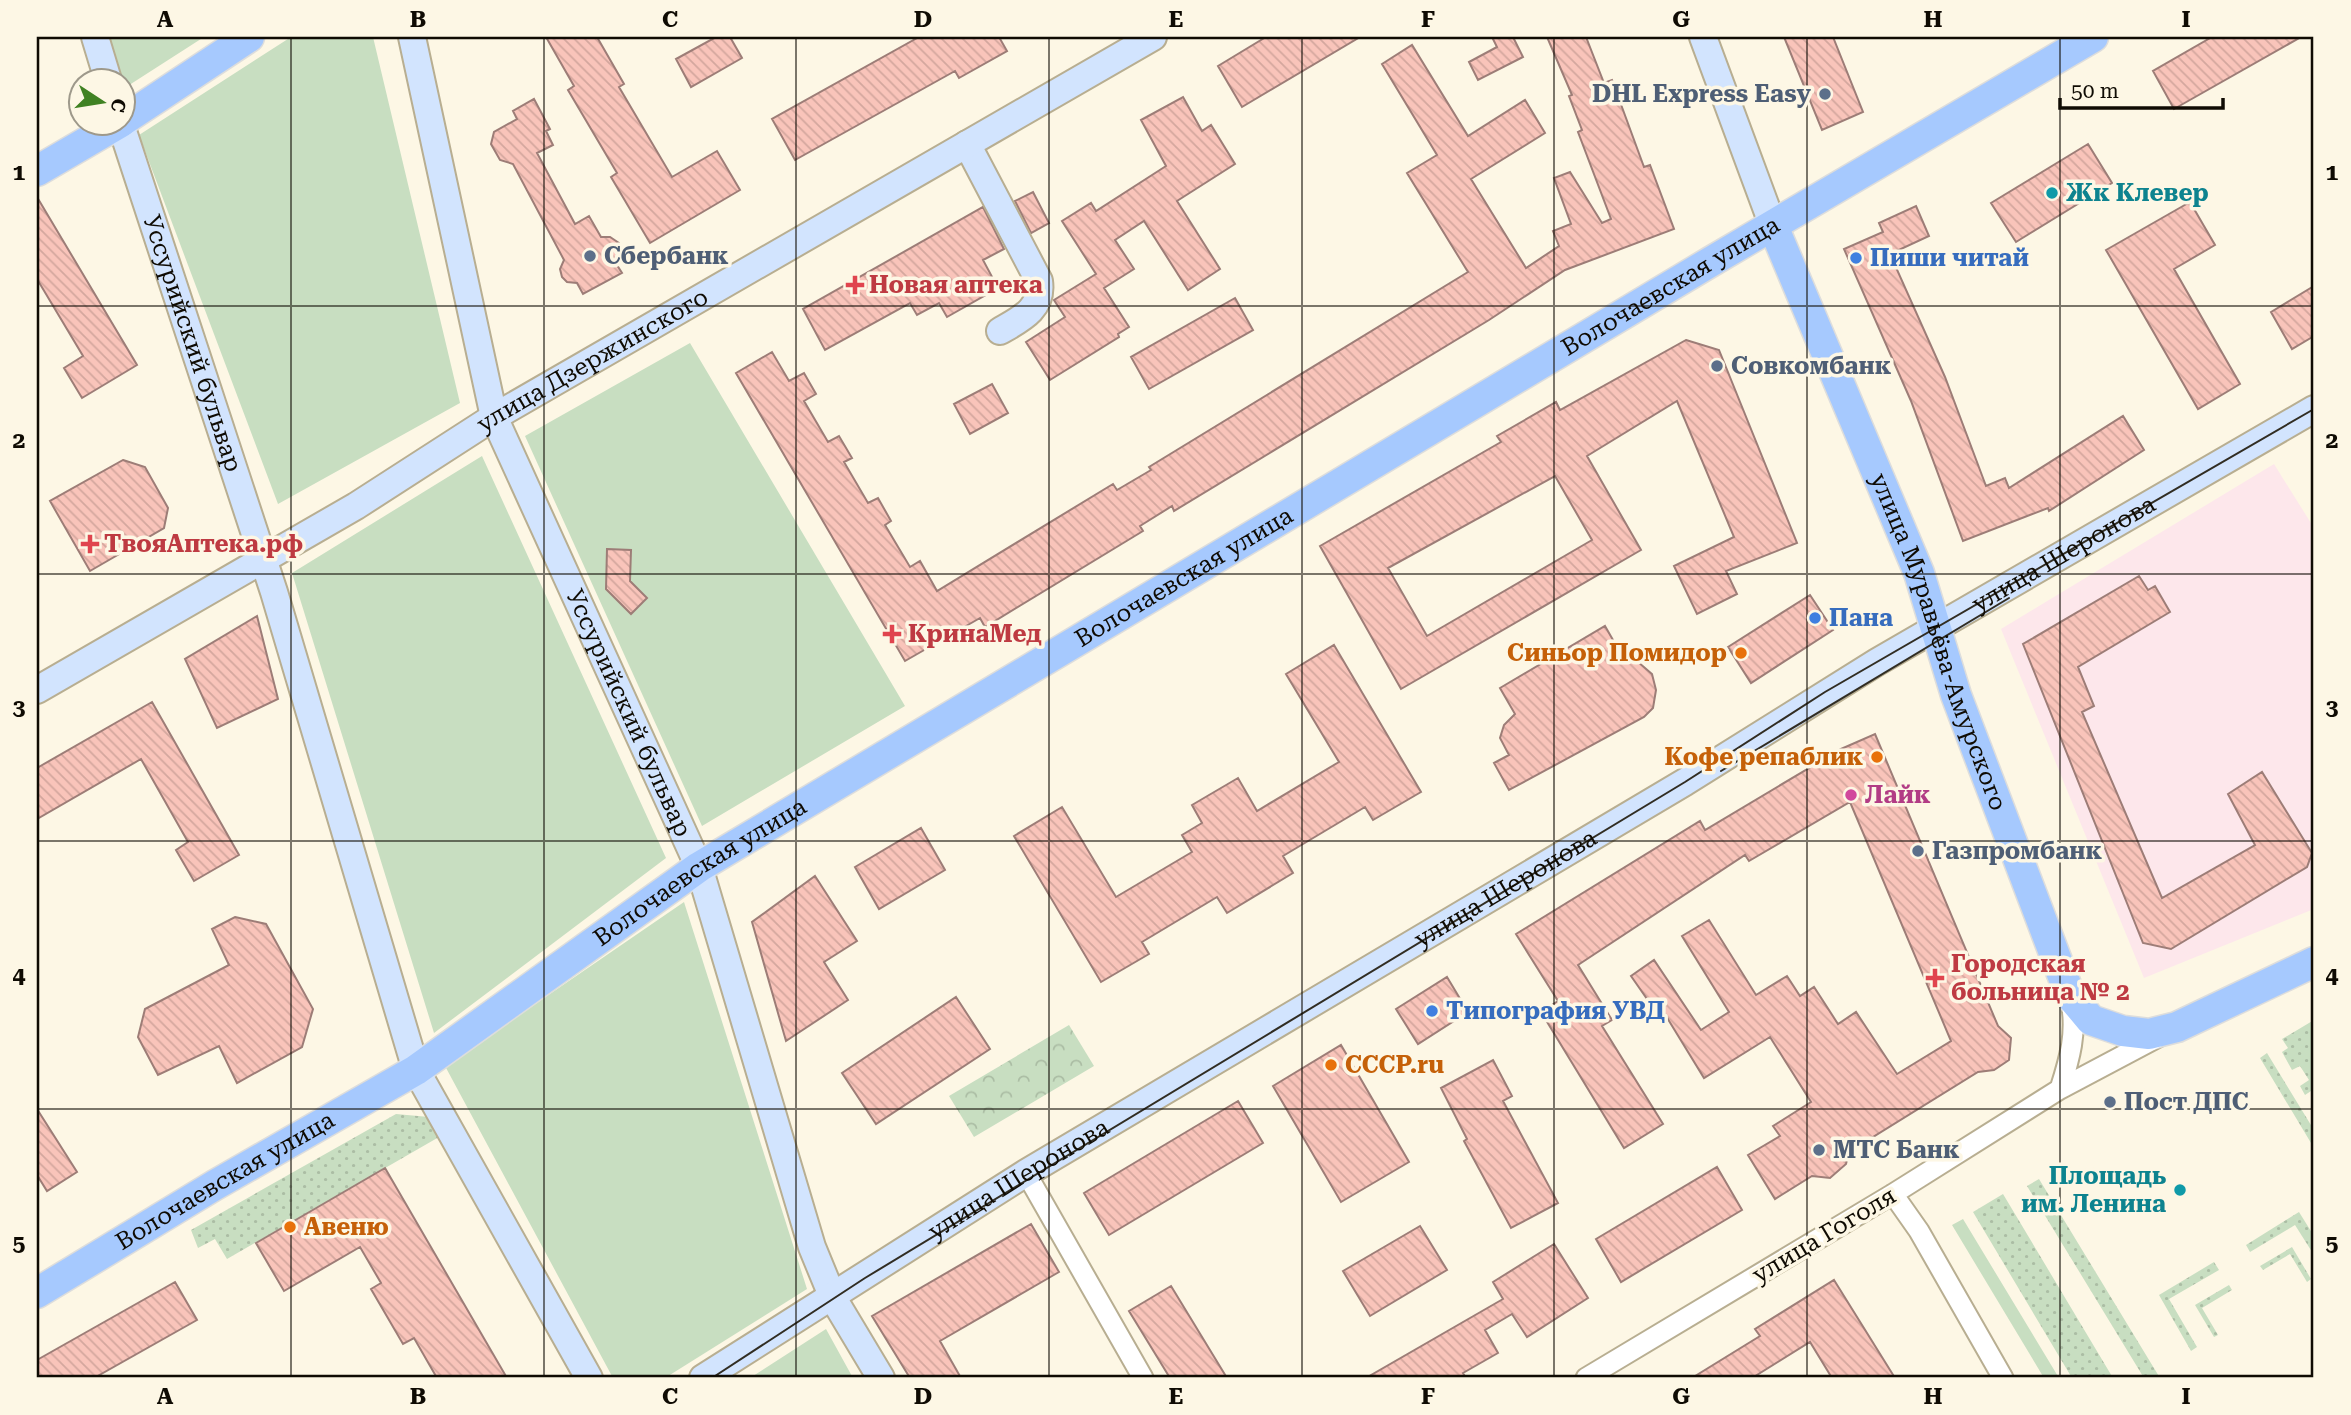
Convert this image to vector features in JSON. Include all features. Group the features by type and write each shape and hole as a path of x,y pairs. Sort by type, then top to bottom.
{"main road":[{"path":"136,112 249,37"},
{"name":"Волочаевская улица","path":"37,1293 215,1185 416,1069 699,867 2093,37"},
{"path":"37,171 97,136"},
{"name":"улица Муравьёва-Амурского","path":"1773,226 1919,573 1956,695 2070,995 2091,1020 2123,1031 2149,1034 2177,1027 2314,962"}],"street":[{"path":"96,37 104,66"},
{"name":"Уссурийский бульвар","path":"412,37 494,417 699,867 812,1247 832,1297 881,1378"},
{"name":"улица Дзержинского","path":"37,690 356,506 494,417 1153,37"},
{"name":"улица Муравьёва-Амурского","path":"1703,37 1773,226"},
{"name":"Уссурийский бульвар","path":"126,136 262,559 416,1069 589,1378"},
{"path":"967,144 1039,281 1040,298 1035,308 1000,331"},
{"name":"улица Шеронова","path":"703,1378 1026,1173 1674,789 1937,628 2314,409"},
{"path":"2060,1088 2071,1055 2075,1023 2070,995"},
{"name":"улица Гоголя","path":"1586,1378 1894,1194 2060,1088 2177,1027"},
{"path":"1026,1173 1143,1378"},
{"path":"1894,1194 1919,1231 2003,1378"}],"shaded area":[{"path":"2274,464 2314,528 2314,909 2144,978 2001,629"}],"green space":[{"path":"107,37 204,37 136,81 136,66 115,66"},
{"path":"291,37 373,37 460,403 278,504 139,135"},
{"path":"690,343 905,706 702,826 525,436"},
{"path":"482,456 666,858 434,1033 292,573"},
{"path":"684,902 807,1289 665,1378 613,1378 445,1066"},
{"path":"2314,1020 2314,1089 2305,1095 2300,1086 2309,1080 2300,1066 2292,1070 2282,1052 2288,1048 2282,1039"},
{"path":"1069,1025 1094,1066 974,1137 949,1096"},
{"path":"2267,1053 2314,1130 2314,1148 2260,1058"},
{"path":"396,1114 429,1117 439,1137 227,1259 215,1239 198,1248 191,1230"},
{"path":"2039,1179 2160,1378 2144,1378 2027,1186"},
{"path":"2003,1194 2113,1378 2072,1378 1973,1212"},
{"path":"2299,1212 2314,1236 2314,1255 2295,1225 2250,1252 2246,1245"},
{"path":"1963,1219 2059,1378 2044,1378 1952,1225"},
{"path":"2292,1247 2311,1279 2307,1282 2290,1254 2263,1270 2260,1266"},
{"path":"2214,1262 2219,1270 2169,1299 2197,1347 2191,1351 2159,1295"},
{"path":"2229,1285 2232,1290 2202,1308 2218,1335 2214,1337 2195,1305"},
{"path":"826,1329 853,1378 750,1378"}],"building":[{"path":"546,37 597,37 624,84 619,87 672,177 717,151 740,190 650,243 611,177 617,173 568,90 574,86"},
{"path":"716,37 730,37 742,58 691,87 676,59"},
{"path":"919,37 999,37 1007,51 959,78 955,71 795,160 772,119"},
{"path":"1266,37 1360,37 1242,107 1218,66"},
{"path":"1492,37 1513,37 1523,57 1478,80 1469,62 1497,47"},
{"path":"1547,37 1586,37 1604,83 1612,80 1644,167 1650,165 1674,229 1565,270 1489,320 1174,511 1172,506 1140,526 1143,531 985,627 980,618 905,661 736,373 772,352 789,381 804,373 816,394 804,401 828,442 839,436 852,458 844,462 868,503 878,498 891,521 885,525 910,567 920,561 937,591 1113,484 1117,490 1151,470 1149,467 1468,272 1407,173 1437,155 1382,64 1412,45 1468,136 1525,100 1545,133 1471,179 1526,268 1559,246 1553,231 1571,224 1554,178 1570,172 1602,223 1611,219 1578,132 1582,130 1569,96 1572,95"},
{"path":"1784,37 1833,37 1863,112 1822,130"},
{"path":"2212,37 2301,37 2174,109 2153,71"},
{"path":"1183,97 1202,131 1211,125 1235,164 1177,201 1220,269 1188,290 1144,221 1115,240 1134,269 1104,288 1129,327 1118,334 1119,337 1050,380 1026,342 1065,317 1054,300 1096,274 1062,221 1091,203 1096,211 1166,166 1141,120"},
{"path":"534,99 550,129 546,131 553,145 537,153 575,224 589,216 601,237 610,237 619,243 620,253 615,262 622,273 583,294 577,283 567,282 562,277 560,269 564,260 513,164 500,160 491,144 494,132 517,119 513,111"},
{"name":"Жк Клевер","path":"2088,144 2112,183 2016,242 1991,203"},
{"path":"1033,192 1049,223 1031,233 1015,201"},
{"path":"37,197 137,365 82,398 64,368 83,356 37,279"},
{"path":"2190,202 2215,245 2174,269 2240,384 2198,409 2106,250"},
{"path":"1916,206 1929,236 1890,254 1945,377 1986,486 2005,478 2009,488 2123,416 2144,450 2049,511 2048,508 1963,541 1911,401 1844,249 1883,232 1879,223"},
{"path":"983,207 1004,249 983,260 998,288 947,317 939,303 917,315 910,303 825,350 803,309"},
{"path":"2314,286 2314,336 2292,349 2271,312"},
{"path":"1235,298 1253,330 1149,389 1131,357"},
{"path":"1686,340 1719,350 1797,543 1726,571 1737,594 1697,614 1674,566 1734,537 1677,401 1587,456 1641,550 1401,689 1320,546 1501,442 1497,436 1556,402 1560,410","holes":["1555,476 1592,540 1427,636 1388,568"]},
{"path":"992,384 1008,413 970,434 954,404"},
{"path":"123,460 145,467 168,508 164,528 90,571 50,501"},
{"path":"607,549 631,550 630,581 647,598 631,614 606,589"},
{"path":"2139,576 2148,590 2155,586 2170,612 2078,667 2094,706 2082,712 2162,898 2255,845 2228,794 2262,772 2312,853 2307,867 2171,949 2143,943 2023,644"},
{"path":"1810,595 1833,630 1751,683 1728,647"},
{"path":"257,616 278,699 217,728 185,659"},
{"path":"1605,626 1621,654 1637,661 1652,674 1656,690 1653,708 1644,717 1509,790 1494,763 1509,755 1500,738 1504,725 1515,714 1500,688"},
{"path":"1334,645 1421,792 1373,820 1365,807 1283,856 1293,873 1227,913 1217,897 1142,942 1149,954 1101,982 1014,836 1062,807 1116,897 1192,852 1182,835 1202,823 1192,805 1238,778 1257,811 1339,762 1286,674"},
{"path":"152,702 239,855 194,881 176,850 188,842 141,759 37,819 37,768"},
{"path":"1875,734 1998,1026 2011,1038 2009,1060 1994,1070 1978,1072 1849,1152 1846,1164 1830,1178 1812,1176 1775,1199 1748,1155 1780,1136 1773,1126 1811,1102 1770,1037 1704,1078 1666,1016 1661,1019 1631,976 1654,960 1701,1030 1729,1012 1682,936 1709,920 1756,995 1787,976 1800,996 1814,987 1838,1024 1856,1012 1897,1074 1951,1041 1850,802 1749,861 1745,855 1578,965 1612,1020 1602,1026 1663,1124 1624,1148 1541,1012 1558,1001 1516,934 1700,821 1705,830 1841,749"},
{"path":"921,828 945,870 879,909 855,867"},
{"path":"815,876 857,941 824,962 848,1000 786,1041 752,922"},
{"path":"235,917 266,924 313,1009 302,1047 237,1083 219,1046 158,1075 138,1037 145,1009 229,965 212,929"},
{"name":"Типография УВД","path":"1447,977 1468,1012 1418,1044 1396,1009"},
{"path":"956,997 990,1049 876,1124 842,1073"},
{"path":"1341,1045 1409,1162 1341,1202 1273,1086"},
{"path":"1493,1060 1512,1096 1503,1101 1558,1203 1511,1228 1464,1141 1467,1139 1441,1088"},
{"path":"1238,1101 1263,1143 1109,1235 1084,1193"},
{"path":"37,1109 77,1172 47,1191 37,1175"},
{"path":"1717,1167 1742,1210 1621,1282 1596,1239"},
{"path":"385,1168 507,1378 437,1378 414,1338 403,1344 371,1289 381,1283 360,1247 284,1291 256,1243"},
{"path":"1031,1224 1059,1272 940,1341 961,1378 910,1378 872,1316"},
{"path":"1420,1226 1447,1270 1370,1316 1343,1271"},
{"path":"1554,1244 1588,1298 1527,1337 1512,1314 1485,1330 1498,1353 1463,1373 1466,1378 1366,1378 1503,1299 1493,1282"},
{"path":"1834,1280 1895,1378 1832,1378 1810,1342 1752,1378 1692,1378 1760,1336 1755,1329"},
{"path":"175,1282 197,1320 94,1378 37,1378 37,1360"},
{"path":"1171,1286 1227,1378 1170,1378 1129,1311"}],"tram line":[{"path":"712,1378 865,1278 1685,782 1825,692 2314,409"},
{"path":"1721,771 2009,598"}],"place":[{"name":"DHL Express Easy","path":"1825,94"},
{"name":"Жк Клевер","path":"2052,193"},
{"name":"Сбербанк","path":"590,256"},
{"name":"Пиши читай","path":"1856,258"},
{"name":"Новая аптека","path":"855,285"},
{"name":"Совкомбанк","path":"1717,366"},
{"name":"ТвояАптека.рф","path":"90,544"},
{"name":"Пана","path":"1815,618"},
{"name":"КринаМед","path":"892,634"},
{"name":"Синьор Помидор","path":"1741,653"},
{"name":"Кофе репаблик","path":"1877,757"},
{"name":"Лайк","path":"1851,795"},
{"name":"Газпромбанк","path":"1918,851"},
{"name":"Городская больница № 2","path":"1935,978"},
{"name":"Типография УВД","path":"1432,1011"},
{"name":"СССР.ru","path":"1331,1065"},
{"name":"Пост ДПС","path":"2110,1102"},
{"name":"МТС Банк","path":"1819,1150"},
{"name":"Площадь им. Ленина","path":"2180,1190"},
{"name":"Авеню","path":"290,1227"}]}
